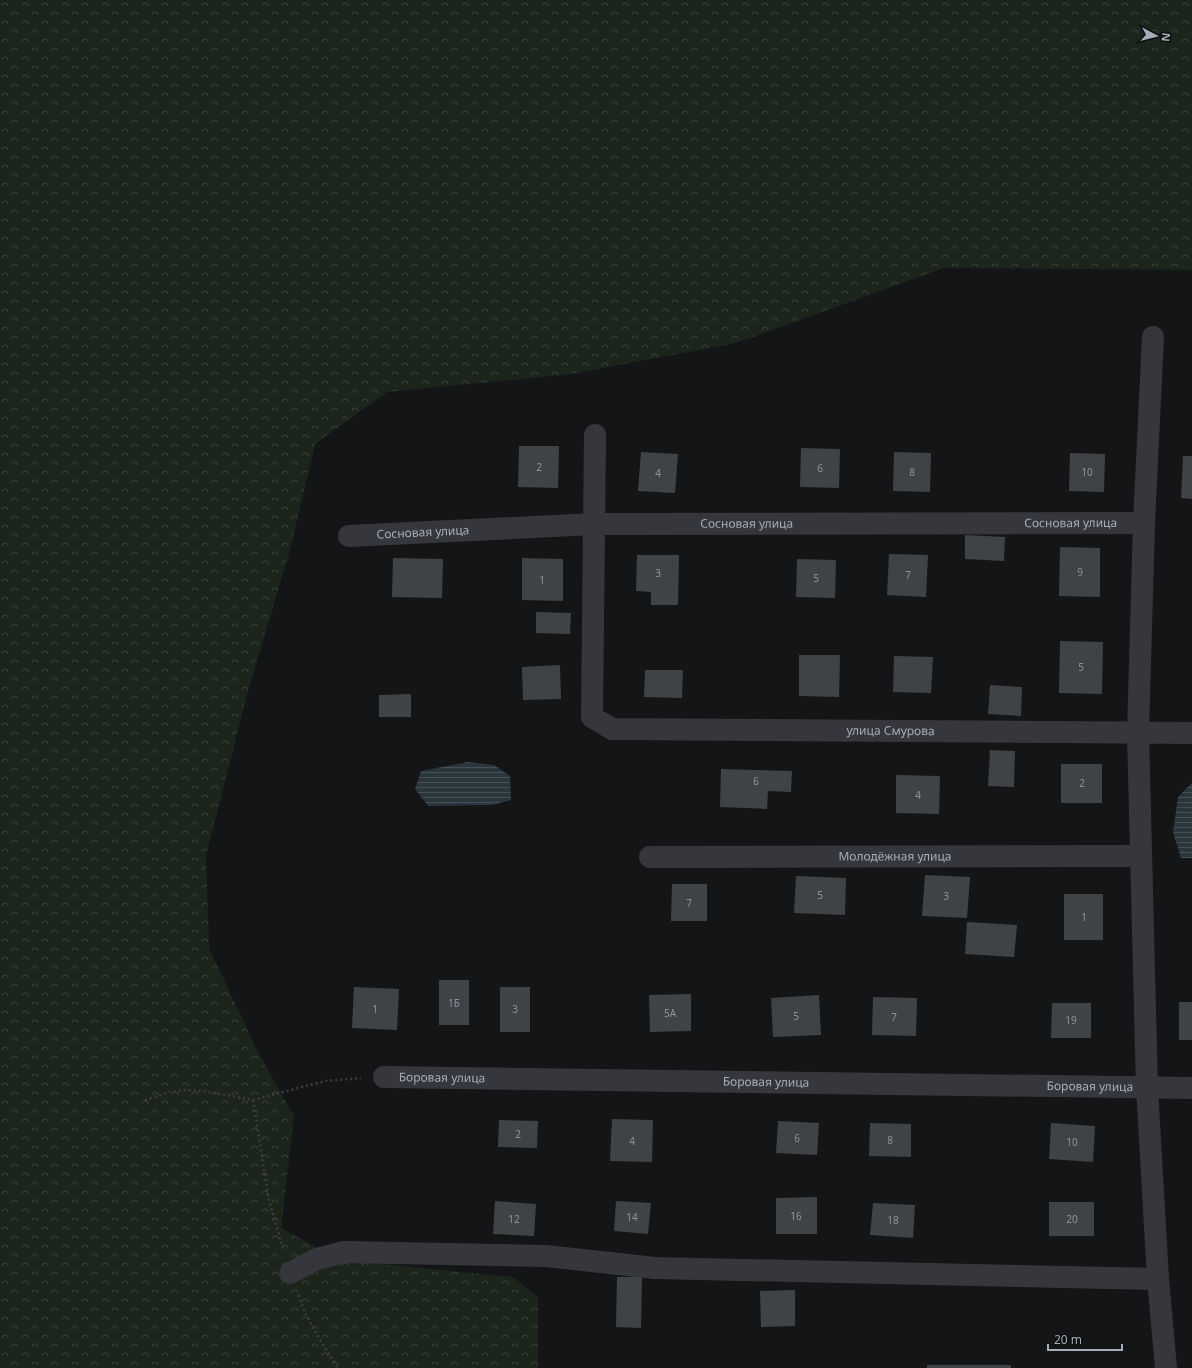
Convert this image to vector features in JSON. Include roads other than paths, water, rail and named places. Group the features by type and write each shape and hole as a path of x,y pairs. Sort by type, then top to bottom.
{"street":[{"path":"1153,337 1144,523 1138,733 1147,1088 1158,1279 1166,1368"},
{"path":"594,435 594,524"},
{"name":"Сосновая улица","path":"349,536 594,524 1144,523"},
{"name":"улица Смурова","path":"594,524 592,718 612,729 1192,733"},
{"name":"Молодёжная улица","path":"650,857 1141,856"},
{"name":"Боровая улица","path":"384,1077 1192,1088"},
{"path":"290,1273 317,1258 344,1252 546,1256 655,1268 1158,1279"}]}
